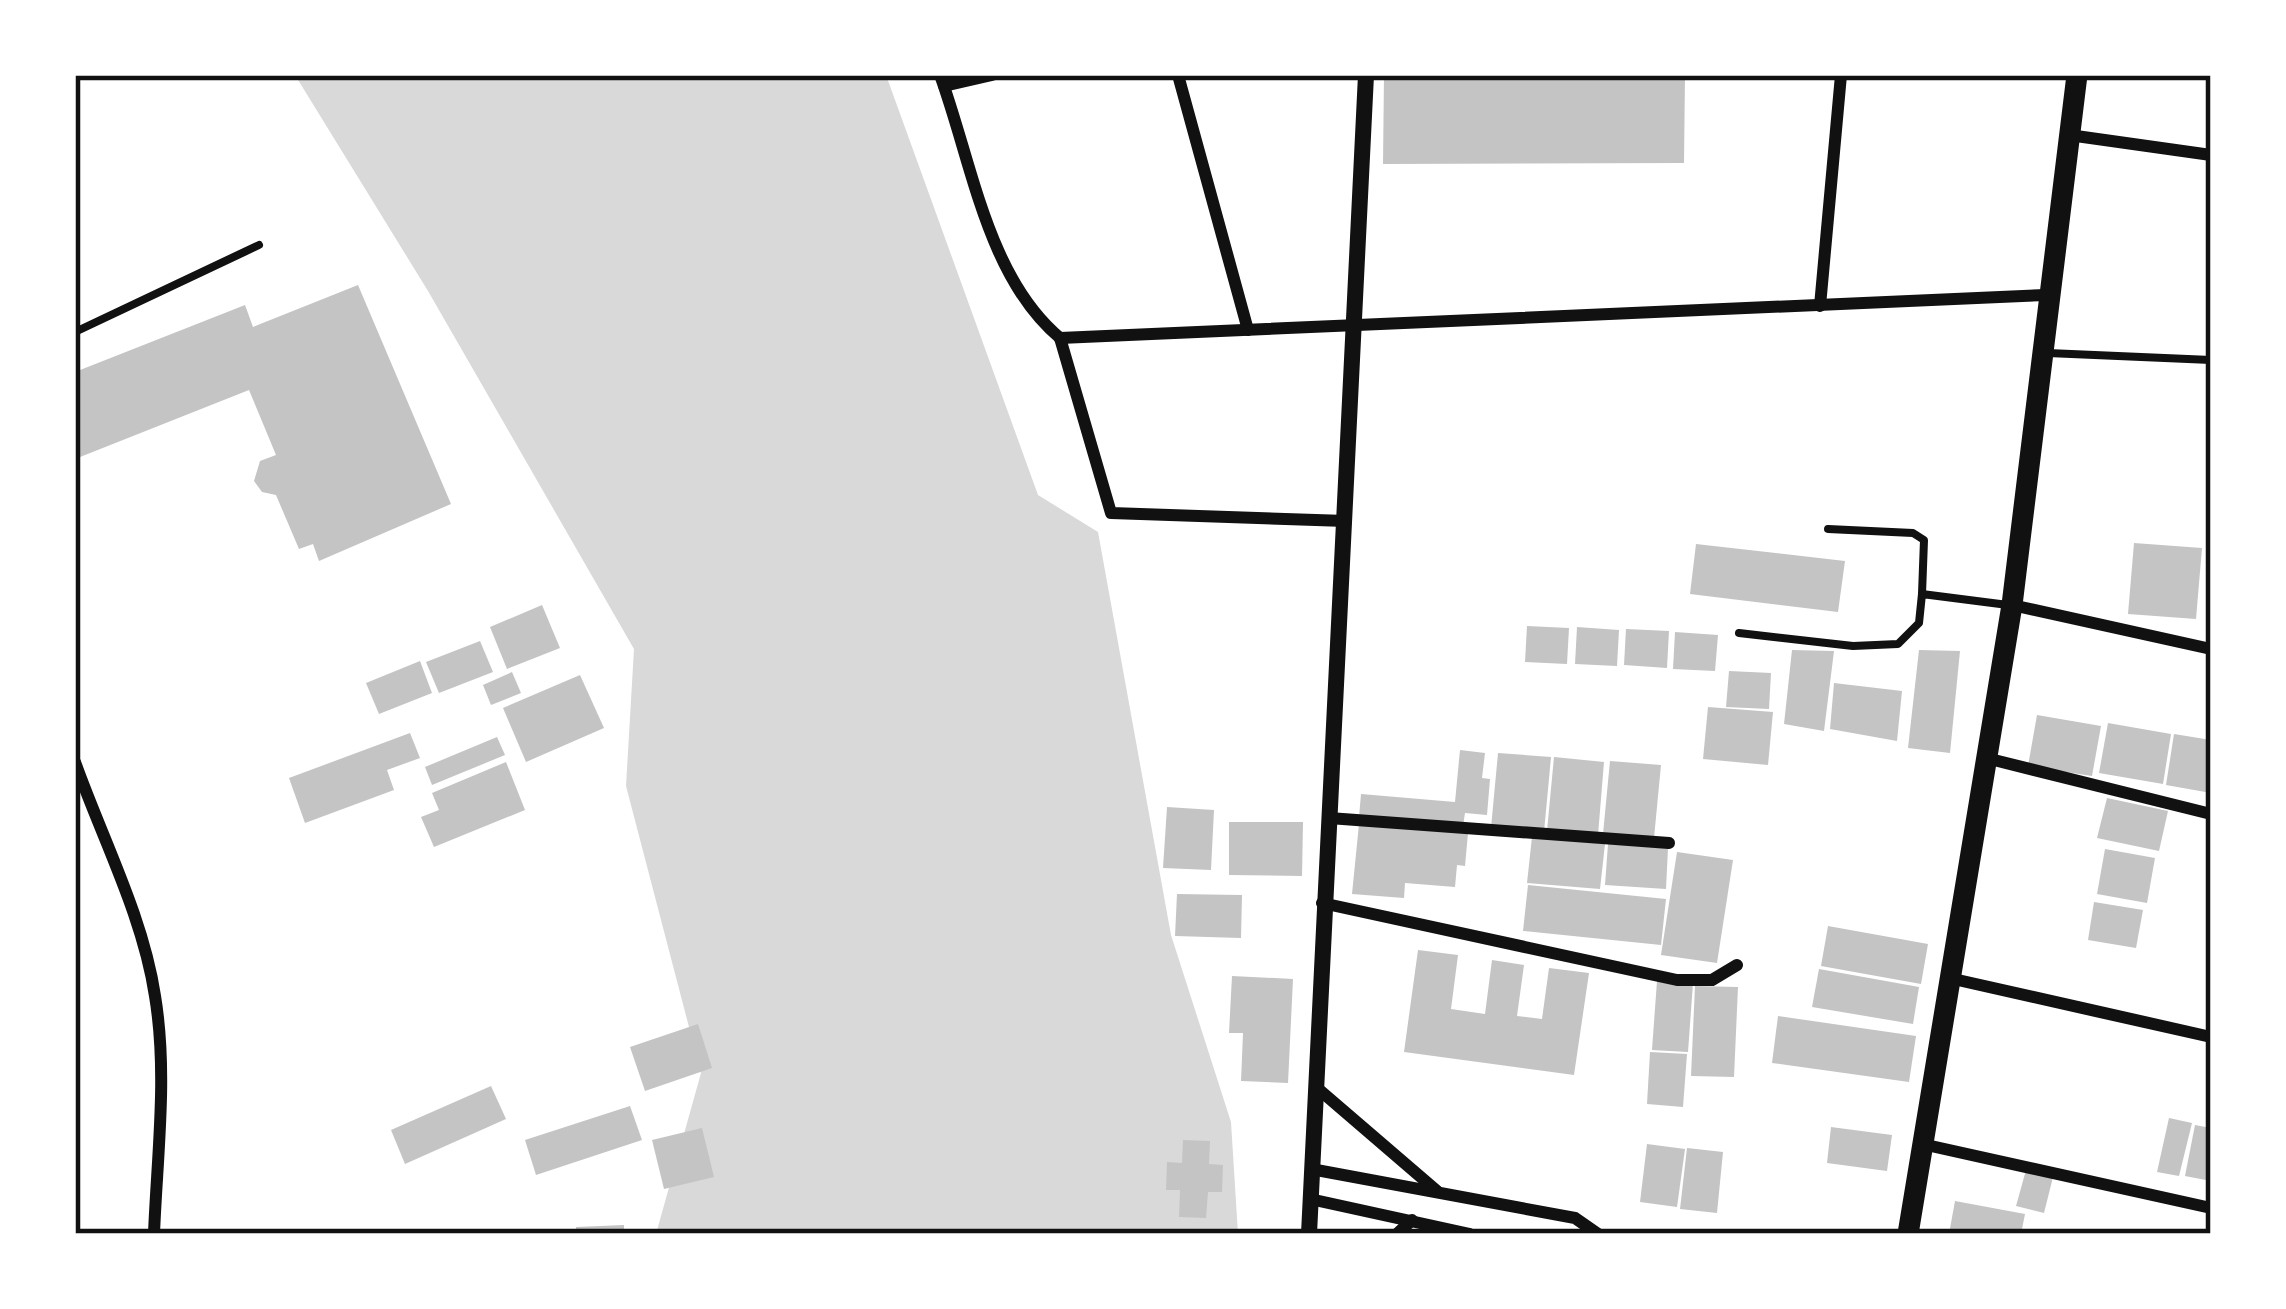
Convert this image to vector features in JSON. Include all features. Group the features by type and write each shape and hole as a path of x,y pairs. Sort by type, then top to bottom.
{"main road":[{"path":"1908,1234 2012,605 2046,295 2077,75"}],"street":[{"path":"992,75 942,80 1005,265 1027,311 1060,338 1111,513 1346,521"},
{"path":"1178,75 1248,330"},
{"path":"1309,1234 1366,75"},
{"path":"1820,306 1841,75"},
{"path":"2069,135 2211,155"},
{"path":"1060,338 2046,295"},
{"path":"2012,605 2211,649"},
{"path":"1986,758 2211,814"},
{"path":"75,762 141,937 155,994 161,1059 154,1234"},
{"path":"1329,818 1669,843"},
{"path":"1322,903 1677,980 1712,980 1738,965"},
{"path":"1949,979 2211,1036"},
{"path":"1315,1087 1439,1193"},
{"path":"1921,1144 2211,1208"},
{"path":"1311,1169 1575,1218 1598,1234"},
{"path":"1310,1199 1470,1234"},
{"path":"1397,1234 1412,1220"}],"lane":[{"path":"75,332 259,244"},
{"path":"2040,352 2211,360"},
{"path":"1739,633 1853,646 1898,644 1918,623 1924,540 1913,533 1828,529"},
{"path":"1922,594 2012,605"}],"shaded area":[{"path":"295,75 886,75 1038,495 1098,532 1171,935 1231,1122 1238,1234 656,1234 701,1073 626,786 634,649 428,291"}],"building":[{"path":"1384,75 1685,75 1684,163 1383,164"},
{"path":"358,285 451,504 319,561 313,544 299,549 276,495 262,492 254,481 260,461 276,455 249,390 75,459 75,372 245,305 253,327"},
{"path":"2134,543 2202,548 2196,619 2128,614"},
{"path":"1696,544 1845,561 1838,612 1690,594"},
{"path":"542,605 560,648 507,669 490,627"},
{"path":"1527,626 1569,628 1567,664 1525,662"},
{"path":"1577,627 1619,630 1617,666 1575,664"},
{"path":"1626,629 1669,631 1667,668 1624,665"},
{"path":"1675,632 1718,635 1715,671 1673,669"},
{"path":"480,641 493,672 439,693 426,662"},
{"path":"1792,650 1834,651 1824,731 1784,724"},
{"path":"1919,650 1960,651 1950,753 1908,748"},
{"path":"420,661 432,693 379,714 366,683"},
{"path":"1729,671 1771,673 1769,709 1726,707"},
{"path":"512,672 521,693 491,705 483,685"},
{"path":"580,675 604,728 526,762 503,708"},
{"path":"1834,683 1902,691 1897,741 1830,729"},
{"path":"1708,707 1773,712 1768,765 1703,759"},
{"path":"2037,715 2101,726 2092,776 2028,766"},
{"path":"2108,723 2171,734 2163,784 2099,773"},
{"path":"410,733 420,758 387,770 394,790 305,823 289,778"},
{"path":"2174,734 2211,740 2211,793 2166,785"},
{"path":"497,737 505,755 432,785 425,767"},
{"path":"1460,750 1485,753 1482,778 1490,779 1487,815 1465,813 1463,826 1359,817 1361,794 1455,802"},
{"path":"1498,753 1551,757 1544,832 1491,828"},
{"path":"1554,757 1604,762 1598,835 1547,831"},
{"path":"1610,761 1661,765 1654,838 1603,834"},
{"path":"506,762 525,810 434,847 421,817 439,810 432,793"},
{"path":"2107,798 2168,811 2159,851 2097,838"},
{"path":"1167,807 1214,810 1211,870 1163,868"},
{"path":"1229,822 1303,822 1302,876 1229,875"},
{"path":"1359,824 1468,833 1465,866 1457,865 1455,887 1405,883 1404,898 1352,894"},
{"path":"1532,837 1605,844 1600,889 1527,883"},
{"path":"1608,844 1668,848 1666,889 1605,885"},
{"path":"2105,849 2155,858 2147,903 2097,894"},
{"path":"1677,852 1733,860 1717,963 1661,955"},
{"path":"1528,885 1666,899 1661,945 1523,931"},
{"path":"1177,894 1242,895 1241,938 1175,936"},
{"path":"2094,902 2143,910 2136,948 2088,940"},
{"path":"1828,926 1928,944 1921,984 1821,966"},
{"path":"1418,950 1458,955 1451,1009 1485,1014 1492,960 1524,965 1517,1016 1542,1019 1549,968 1589,973 1574,1075 1404,1052"},
{"path":"1819,969 1919,987 1913,1024 1812,1007"},
{"path":"1232,976 1293,979 1288,1083 1241,1081 1243,1033 1229,1033"},
{"path":"1657,981 1693,983 1688,1052 1652,1050"},
{"path":"1695,986 1738,987 1734,1077 1691,1076"},
{"path":"1778,1016 1916,1036 1909,1082 1772,1063"},
{"path":"698,1024 712,1068 645,1091 630,1047"},
{"path":"1650,1052 1687,1054 1683,1107 1647,1104"},
{"path":"491,1086 506,1119 405,1164 391,1130"},
{"path":"630,1106 642,1140 536,1175 525,1140"},
{"path":"2169,1118 2192,1123 2179,1176 2157,1172"},
{"path":"2195,1125 2211,1128 2211,1181 2185,1176"},
{"path":"1831,1127 1892,1135 1887,1171 1827,1163"},
{"path":"702,1128 714,1177 664,1189 652,1140"},
{"path":"1183,1140 1210,1141 1209,1164 1223,1165 1222,1192 1208,1192 1206,1218 1179,1217 1180,1190 1166,1190 1167,1162 1182,1163"},
{"path":"1647,1144 1685,1149 1677,1207 1640,1202"},
{"path":"1687,1148 1723,1152 1717,1213 1680,1209"},
{"path":"2026,1170 2053,1177 2044,1213 2016,1206"},
{"path":"1955,1201 2025,1214 2021,1234 1949,1234"},
{"path":"624,1225 624,1234 576,1234 576,1227"}]}
